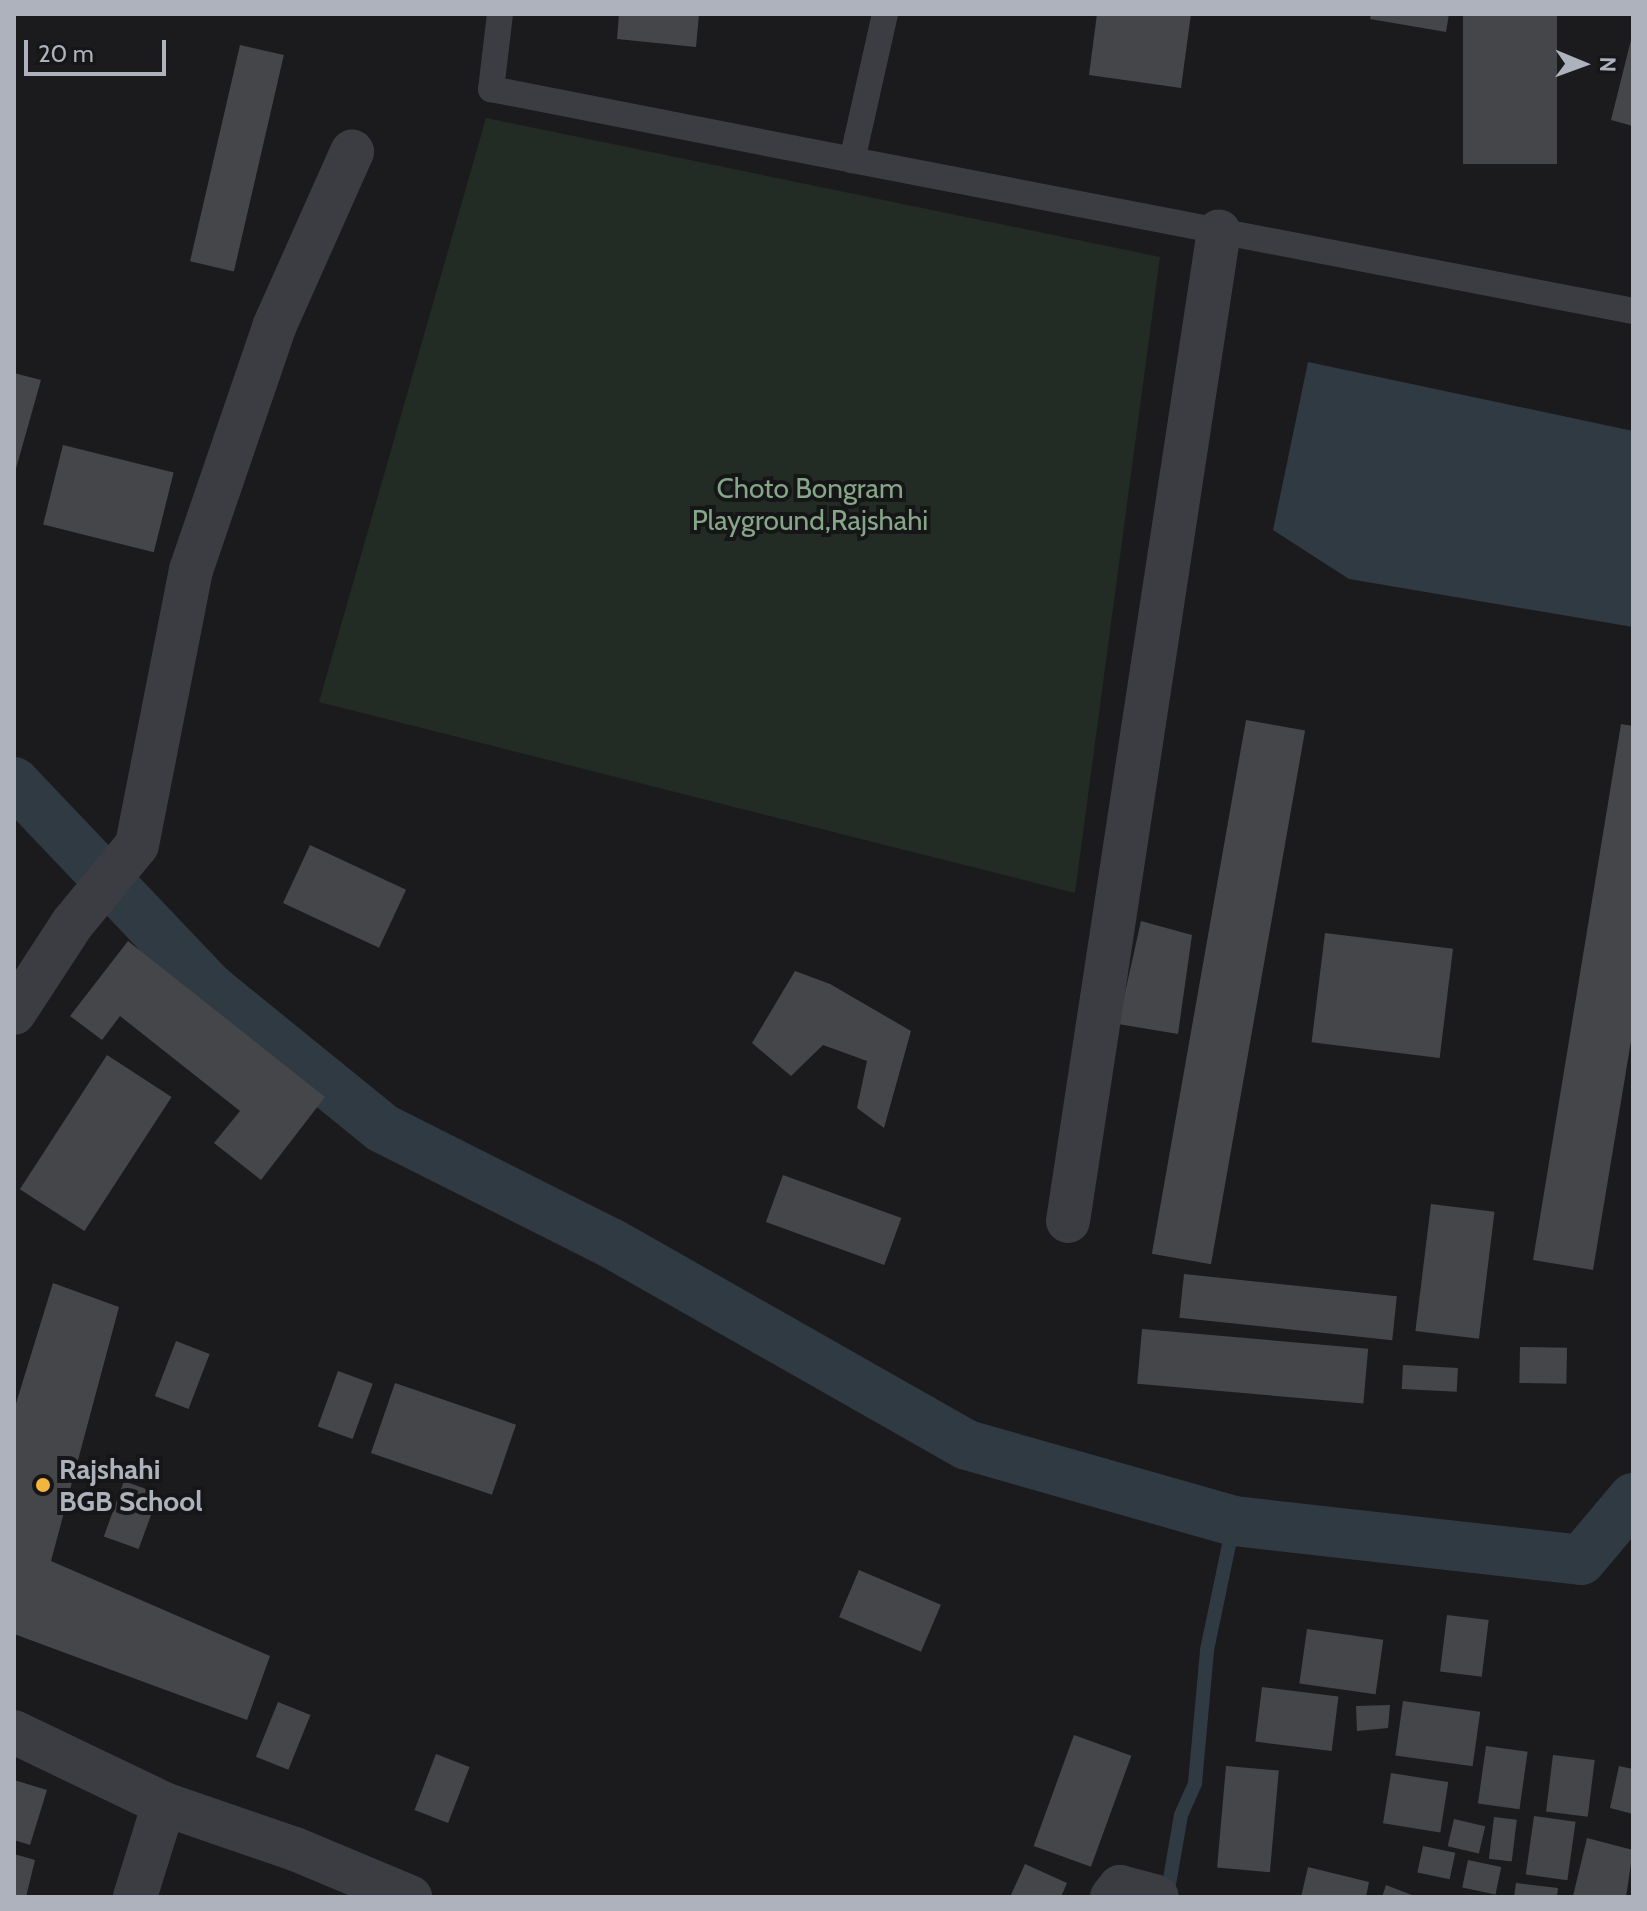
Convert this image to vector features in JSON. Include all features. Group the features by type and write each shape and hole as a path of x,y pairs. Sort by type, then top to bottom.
{"street":[{"path":"14,1013 72,924 137,845 191,570 274,327 352,152"},
{"path":"1068,1221 1219,231"},
{"path":"14,1732 164,1804 295,1849 387,1893"},
{"path":"135,1897 164,1804"}],"lane":[{"path":"500,14 491,89 1633,311"},
{"path":"852,160 885,14"}],"green space":[{"name":"Choto Bongram Playground,Rajshahi","path":"486,118 1160,257 1075,893 319,702"}],"shaded area":[{"path":"1308,362 1633,431 1633,627 1349,579 1273,530"}],"building":[{"path":"619,14 699,14 696,47 617,39"},
{"path":"1097,14 1191,14 1181,88 1089,75"},
{"path":"1371,14 1449,14 1446,32 1370,19"},
{"path":"1463,14 1557,14 1557,164 1463,164"},
{"path":"1633,36 1633,126 1611,120"},
{"path":"240,45 284,55 234,271 190,261"},
{"path":"14,373 41,380 15,472 14,472"},
{"path":"63,445 174,473 154,552 43,525"},
{"path":"1246,720 1305,730 1211,1264 1152,1254"},
{"path":"1621,724 1633,726 1633,1029 1593,1270 1533,1260"},
{"path":"310,845 406,890 379,948 283,903"},
{"path":"1141,921 1192,935 1178,1034 1118,1024"},
{"path":"1325,933 1453,949 1440,1058 1312,1042"},
{"path":"128,941 325,1097 261,1180 214,1143 240,1111 120,1016 102,1040 70,1016"},
{"path":"795,971 830,984 911,1031 884,1128 857,1108 867,1061 823,1045 791,1076 752,1043"},
{"path":"107,1055 172,1097 84,1231 20,1189"},
{"path":"783,1175 901,1218 884,1265 766,1222"},
{"path":"1431,1204 1495,1212 1479,1339 1415,1331"},
{"path":"1184,1274 1397,1296 1392,1340 1179,1318"},
{"name":"Rajshahi BGB School","path":"53,1283 119,1307 51,1561 270,1656 247,1720 14,1634 14,1410"},
{"path":"1142,1329 1368,1349 1363,1404 1137,1384"},
{"path":"176,1341 210,1354 188,1409 155,1396"},
{"path":"1520,1347 1567,1348 1566,1384 1519,1383"},
{"path":"1403,1365 1458,1368 1457,1392 1402,1389"},
{"path":"338,1371 373,1384 353,1439 318,1426"},
{"path":"395,1383 516,1425 492,1495 371,1453"},
{"path":"124,1481 159,1494 139,1549 104,1536"},
{"path":"859,1570 941,1605 921,1652 839,1617"},
{"path":"1447,1615 1489,1620 1482,1677 1440,1672"},
{"path":"1307,1629 1383,1640 1376,1694 1299,1683"},
{"path":"1262,1687 1338,1696 1332,1751 1255,1742"},
{"path":"1403,1701 1480,1712 1473,1766 1395,1755"},
{"path":"278,1702 310,1715 288,1770 256,1757"},
{"path":"1390,1705 1388,1728 1357,1731 1356,1706"},
{"path":"1074,1735 1131,1756 1091,1867 1034,1846"},
{"path":"1486,1746 1528,1752 1520,1809 1478,1803"},
{"path":"436,1754 470,1767 448,1823 414,1810"},
{"path":"1553,1755 1595,1760 1588,1817 1546,1812"},
{"path":"1226,1766 1279,1771 1270,1872 1217,1868"},
{"path":"1619,1766 1633,1769 1633,1814 1610,1808"},
{"path":"1391,1773 1448,1782 1440,1832 1383,1823"},
{"path":"14,1780 47,1790 30,1845 14,1840"},
{"path":"1534,1816 1576,1822 1567,1880 1526,1874"},
{"path":"1494,1817 1517,1820 1512,1861 1489,1859"},
{"path":"1454,1819 1485,1826 1479,1853 1448,1846"},
{"path":"1587,1838 1633,1850 1626,1897 1573,1896"},
{"path":"1423,1846 1455,1853 1450,1879 1417,1872"},
{"path":"14,1854 35,1860 26,1897 14,1897"},
{"path":"1468,1860 1501,1867 1495,1894 1462,1887"},
{"path":"1025,1864 1067,1883 1061,1897 1010,1897"},
{"path":"1308,1867 1369,1882 1366,1897 1301,1897"},
{"path":"1516,1883 1558,1888 1557,1897 1514,1897"},
{"path":"1386,1885 1417,1897 1382,1897"}],"waterway":[{"path":"14,782 210,988 382,1128 611,1243 967,1445 1234,1521 1581,1560 1633,1498"},
{"path":"1167,1896 1181,1815 1195,1783 1207,1650 1234,1521"}],"place":[{"name":"Rajshahi BGB School","path":"43,1485"}]}
